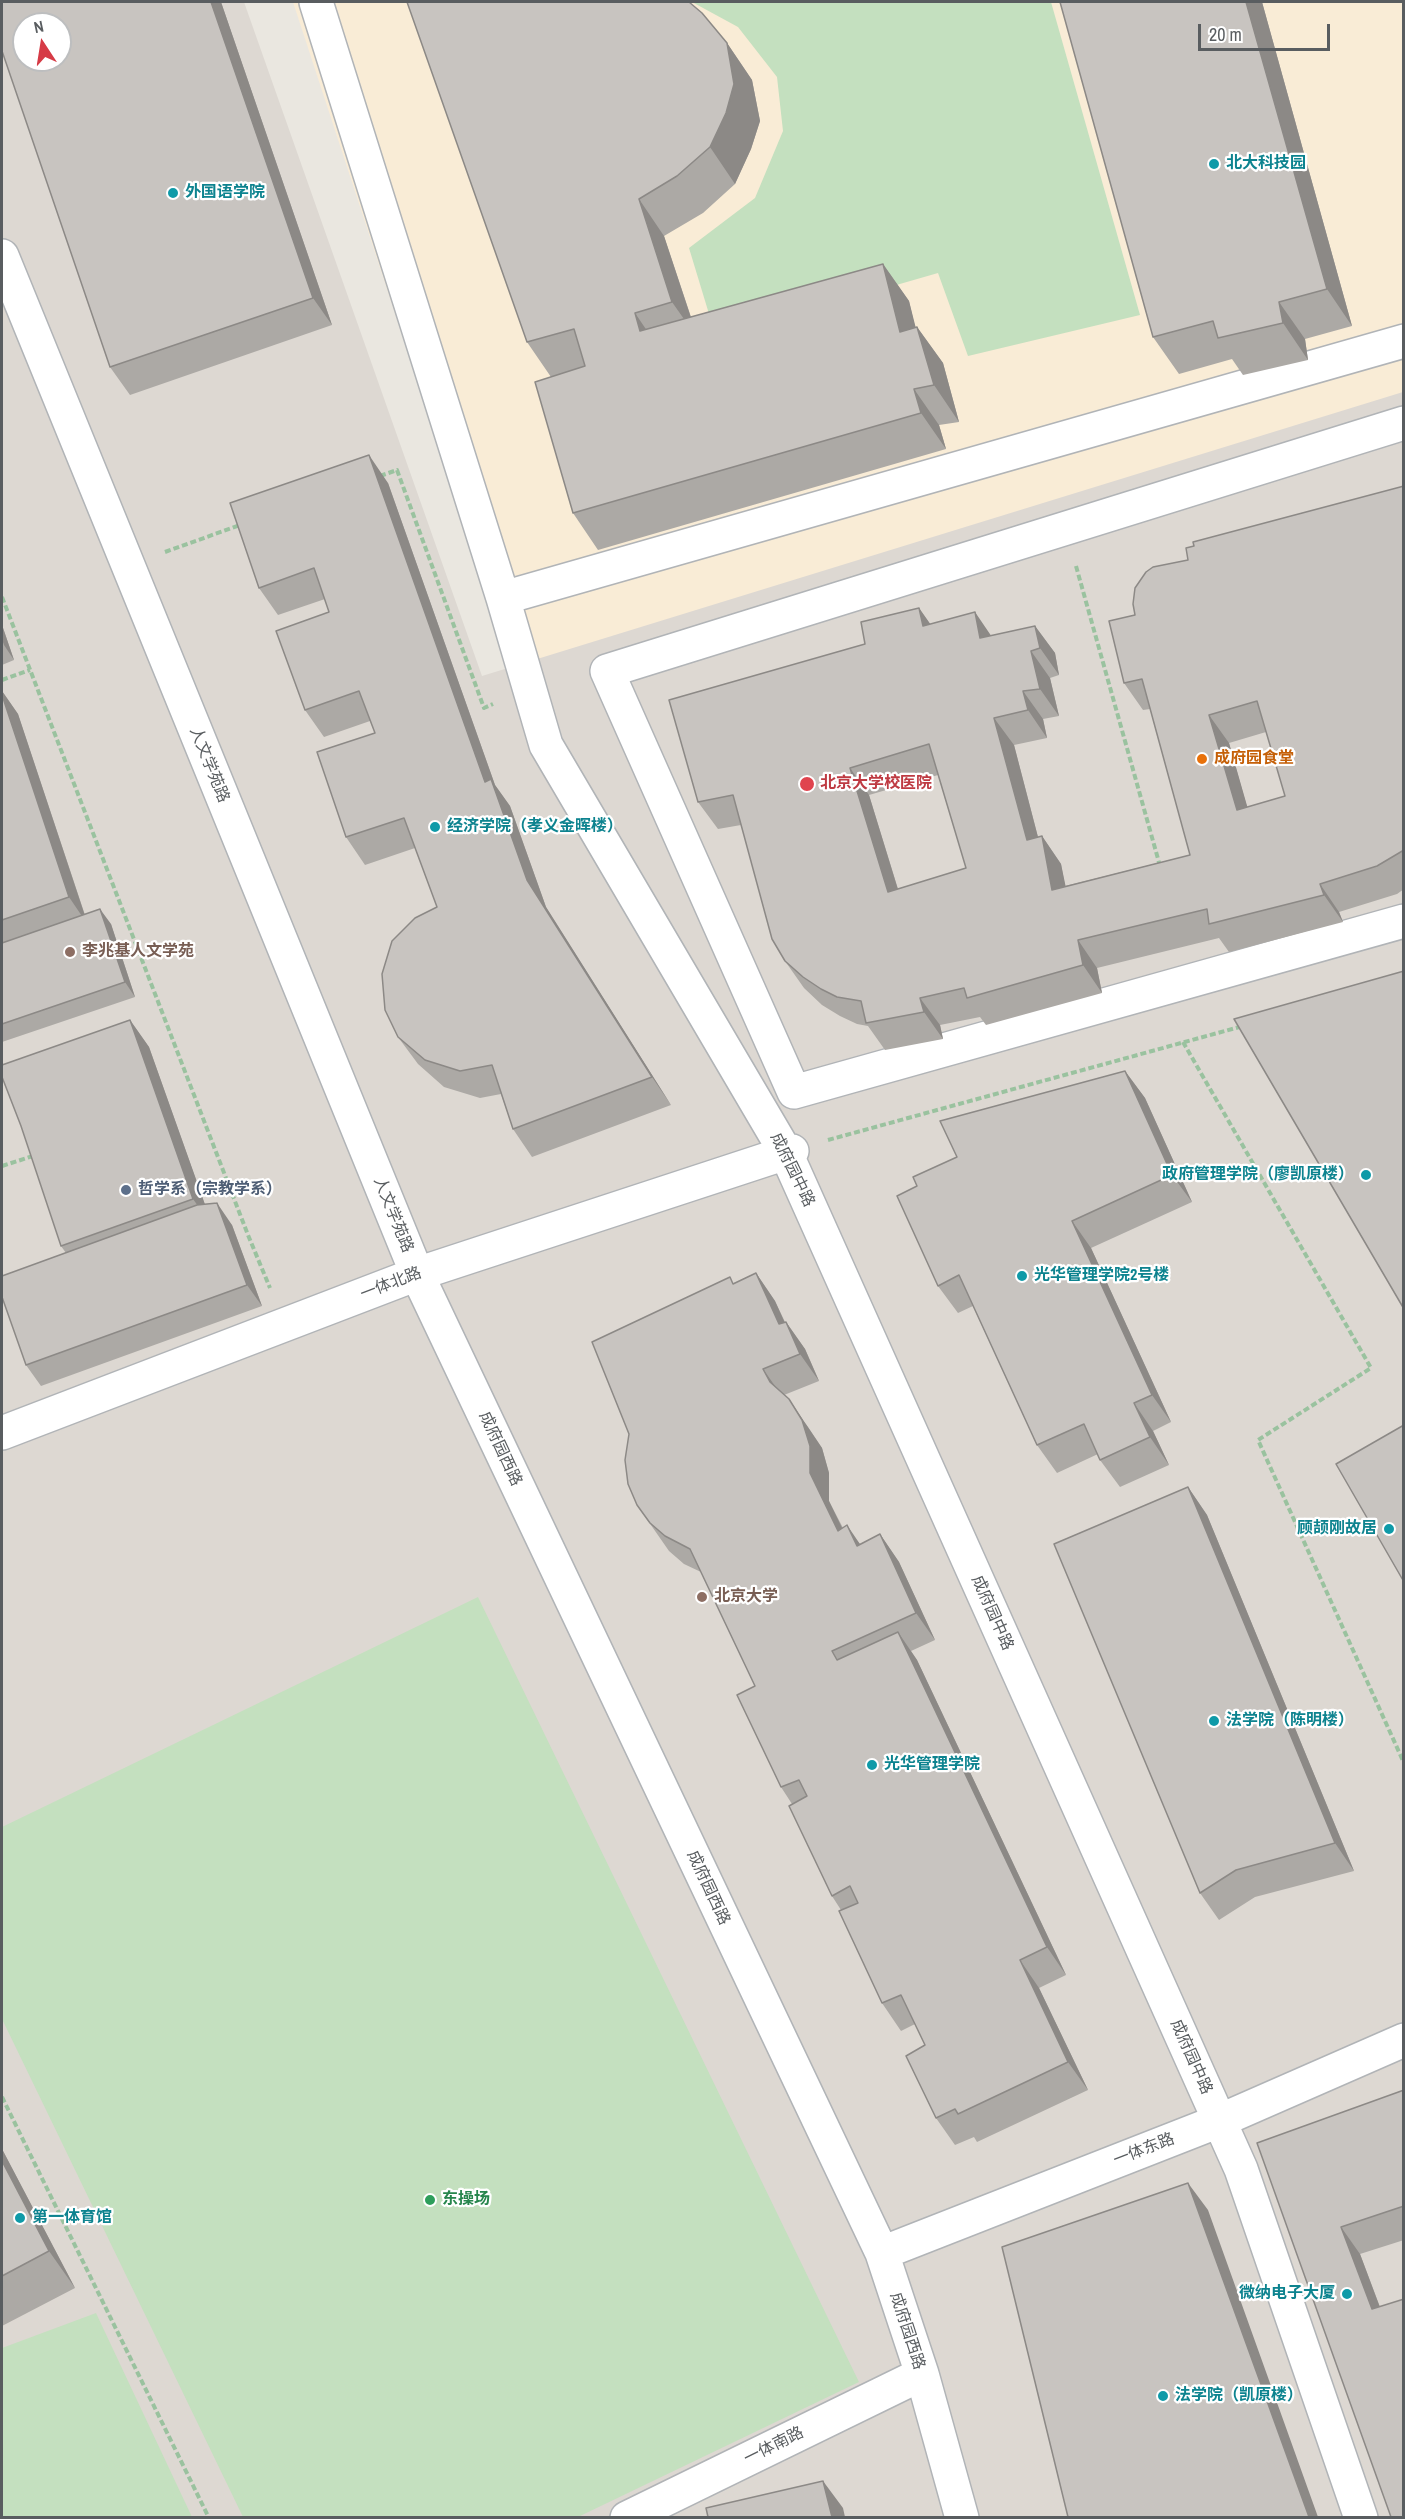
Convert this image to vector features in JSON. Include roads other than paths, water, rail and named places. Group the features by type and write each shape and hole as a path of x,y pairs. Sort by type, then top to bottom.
{"lane":[{"name":"成府园中路","path":"316,2 503,598 546,745 789,1152 1241,2169 1361,2517"},
{"name":"人文学苑路","path":"2,256 417,1274"},
{"path":"503,598 1404,341"},
{"path":"1404,423 607,671 794,1092 1404,921"},
{"name":"一体北路","path":"2,1433 417,1274 789,1152"},
{"name":"成府园西路","path":"417,1274 882,2253 922,2374 962,2517"},
{"name":"一体东路","path":"882,2253 1219,2121 1404,2040"},
{"name":"一体南路","path":"627,2517 922,2374"}],"place":[{"name":"北大科技园","path":"1214,164"},
{"name":"外国语学院","path":"173,193"},
{"name":"成府园食堂","path":"1202,759"},
{"name":"北京大学校医院","path":"807,784"},
{"name":"经济学院（孝义金晖楼）","path":"435,827"},
{"name":"李兆基人文学苑","path":"70,952"},
{"name":"政府管理学院（廖凯原楼）","path":"1366,1175"},
{"name":"哲学系（宗教学系）","path":"126,1190"},
{"name":"光华管理学院2号楼","path":"1022,1276"},
{"name":"顾颉刚故居","path":"1389,1529"},
{"name":"北京大学","path":"702,1597"},
{"name":"法学院（陈明楼）","path":"1214,1721"},
{"name":"光华管理学院","path":"872,1765"},
{"name":"东操场","path":"430,2200"},
{"name":"第一体育馆","path":"20,2218"},
{"name":"微纳电子大厦","path":"1347,2294"},
{"name":"法学院（凯原楼）","path":"1163,2396"}]}
